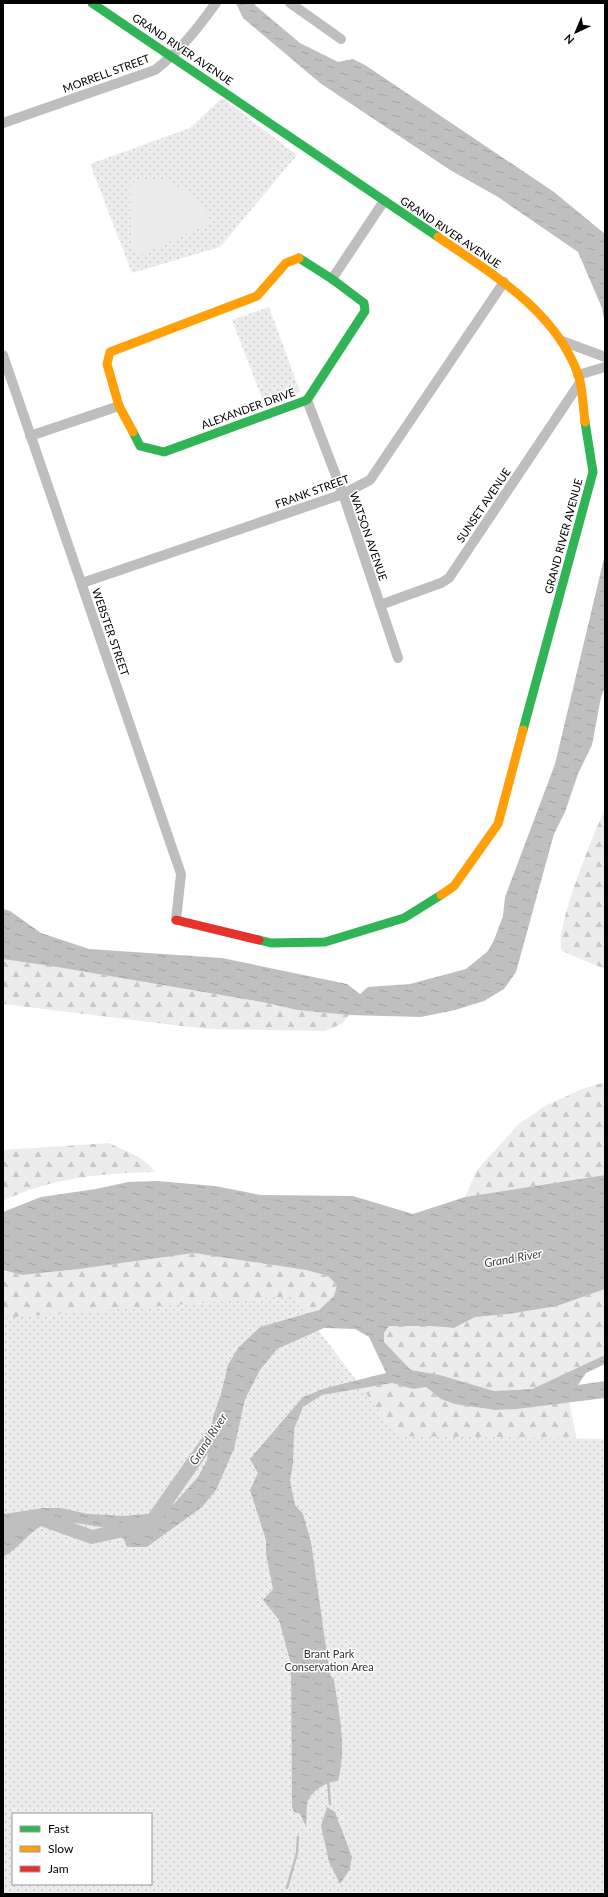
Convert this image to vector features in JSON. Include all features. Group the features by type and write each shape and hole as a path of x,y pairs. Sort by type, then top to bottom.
{"street":[{"name":"GRAND RIVER AVENUE","path":"92,3 173,56 504,282 550,324 562,341 579,380 593,472 498,824 454,886 404,918 325,942 271,943 176,920"},
{"name":"MORRELL STREET","path":"3,123 155,70 173,56 188,41 216,3"},
{"path":"290,3 342,38"},
{"path":"332,279 384,201"},
{"name":"ALEXANDER DRIVE","path":"299,258 332,279 364,303 365,312 307,400 164,452 140,446 119,406 107,364 110,352 258,296 286,263 299,258"},
{"name":"FRANK STREET","path":"82,584 342,494 370,480 504,282"},
{"path":"562,341 605,357"},
{"name":"WEBSTER STREET","path":"3,355 181,874 176,920"},
{"path":"579,380 605,367"},
{"name":"SUNSET AVENUE","path":"380,605 441,583 449,578 579,380"},
{"name":"WATSON AVENUE","path":"307,400 342,494 398,658"},
{"path":"30,436 119,406"}],"green space":[{"path":"222,98 297,155 220,247 132,273 90,164 190,128"},
{"path":"136,181 169,181 195,198 212,222 140,255 131,250 130,184"},
{"path":"269,307 300,392 265,406 232,320"},
{"path":"605,809 605,969 562,951 561,940 563,923 576,881 592,838"},
{"path":"3,959 267,1003 297,1010 349,1015 343,1023 325,1031 207,1029 3,1004"},
{"path":"605,1082 605,1175 465,1197 477,1170 519,1124 545,1106 582,1089"},
{"path":"109,1143 140,1158 155,1172 77,1178 39,1187 3,1201 3,1150"},
{"path":"194,1253 306,1270 328,1276 337,1285 334,1296 319,1310 260,1327 3,1515 3,1270 22,1275 79,1269"},
{"path":"605,1289 605,1355 532,1389 494,1391 440,1375 411,1370 384,1342 384,1333 389,1326 431,1326 454,1328 475,1317 509,1314 557,1306"},
{"name":"Brant Park Conservation Area","path":"293,1296 398,1436 605,1439 605,1894 3,1894 3,1318"},
{"path":"392,1383 413,1389 426,1387 441,1399 454,1404 495,1410 517,1409 569,1402 589,1497 303,1407 345,1390"}],"water":[{"path":"236,3 254,3 300,43 338,62 353,59 365,65 554,192 605,234 605,325 602,308 578,252 498,197 450,170 320,83 243,18"},
{"path":"605,554 605,687 601,697 592,745 578,774 565,812 554,834 516,972 504,989 484,1001 455,1010 421,1017 349,1015 297,1010 267,1003 3,959 3,909 10,911 41,933 89,949 222,958 347,984 360,994 368,987 410,984 466,969 488,951 494,940 503,916 505,897 555,764"},
{"path":"605,1175 605,1289 557,1306 509,1314 475,1317 454,1328 431,1326 389,1326 384,1333 384,1342 411,1370 440,1375 494,1391 532,1389 605,1355 605,1364 586,1373 578,1385 605,1381 605,1398 517,1409 495,1410 454,1404 441,1399 426,1387 413,1389 392,1383 322,1395 303,1407 294,1429 293,1464 290,1481 295,1505 303,1514 311,1542 330,1675 334,1680 338,1705 342,1743 341,1768 338,1781 334,1781 321,1787 310,1797 307,1804 306,1826 300,1814 294,1812 292,1807 291,1664 279,1620 263,1600 273,1589 266,1554 266,1540 250,1490 258,1473 250,1459 303,1397 326,1388 386,1373 369,1337 355,1329 324,1328 277,1349 260,1370 245,1399 234,1449 216,1490 202,1507 147,1547 127,1547 120,1530 68,1522 57,1522 48,1523 36,1529 12,1551 3,1557 4,1514 43,1508 61,1508 88,1514 124,1516 160,1513 175,1503 198,1477 207,1460 213,1417 221,1394 228,1365 238,1348 260,1327 319,1310 334,1296 337,1285 328,1276 306,1270 194,1253 79,1269 22,1275 3,1270 3,1212 41,1197 96,1189 128,1182 157,1181 215,1186 261,1195 353,1196 413,1214 465,1197"},
{"path":"327,1807 335,1812 352,1857 350,1869 340,1884 329,1862 321,1826"}],"waterway":[{"name":"Grand River","path":"3,1533 36,1517 92,1537 150,1524 221,1423"},
{"path":"328,1781 330,1804"},
{"path":"287,1888 297,1853 298,1837"}],"traffic: fast":[{"path":"92,3 438,237"},
{"path":"133,432 140,446 164,452 307,400 365,311 364,303 332,279 299,258"},
{"path":"523,730 593,472 585,422"},
{"path":"259,940 271,943 325,942 404,918 441,895"}],"traffic: slow":[{"path":"438,237 500,279 519,295 554,330 567,351 580,379 585,422"},
{"path":"133,432 119,406 107,364 110,352 257,296 286,263 299,258"},
{"path":"441,895 454,886 498,824 523,730"}],"traffic: jam":[{"path":"176,920 259,940"}]}
